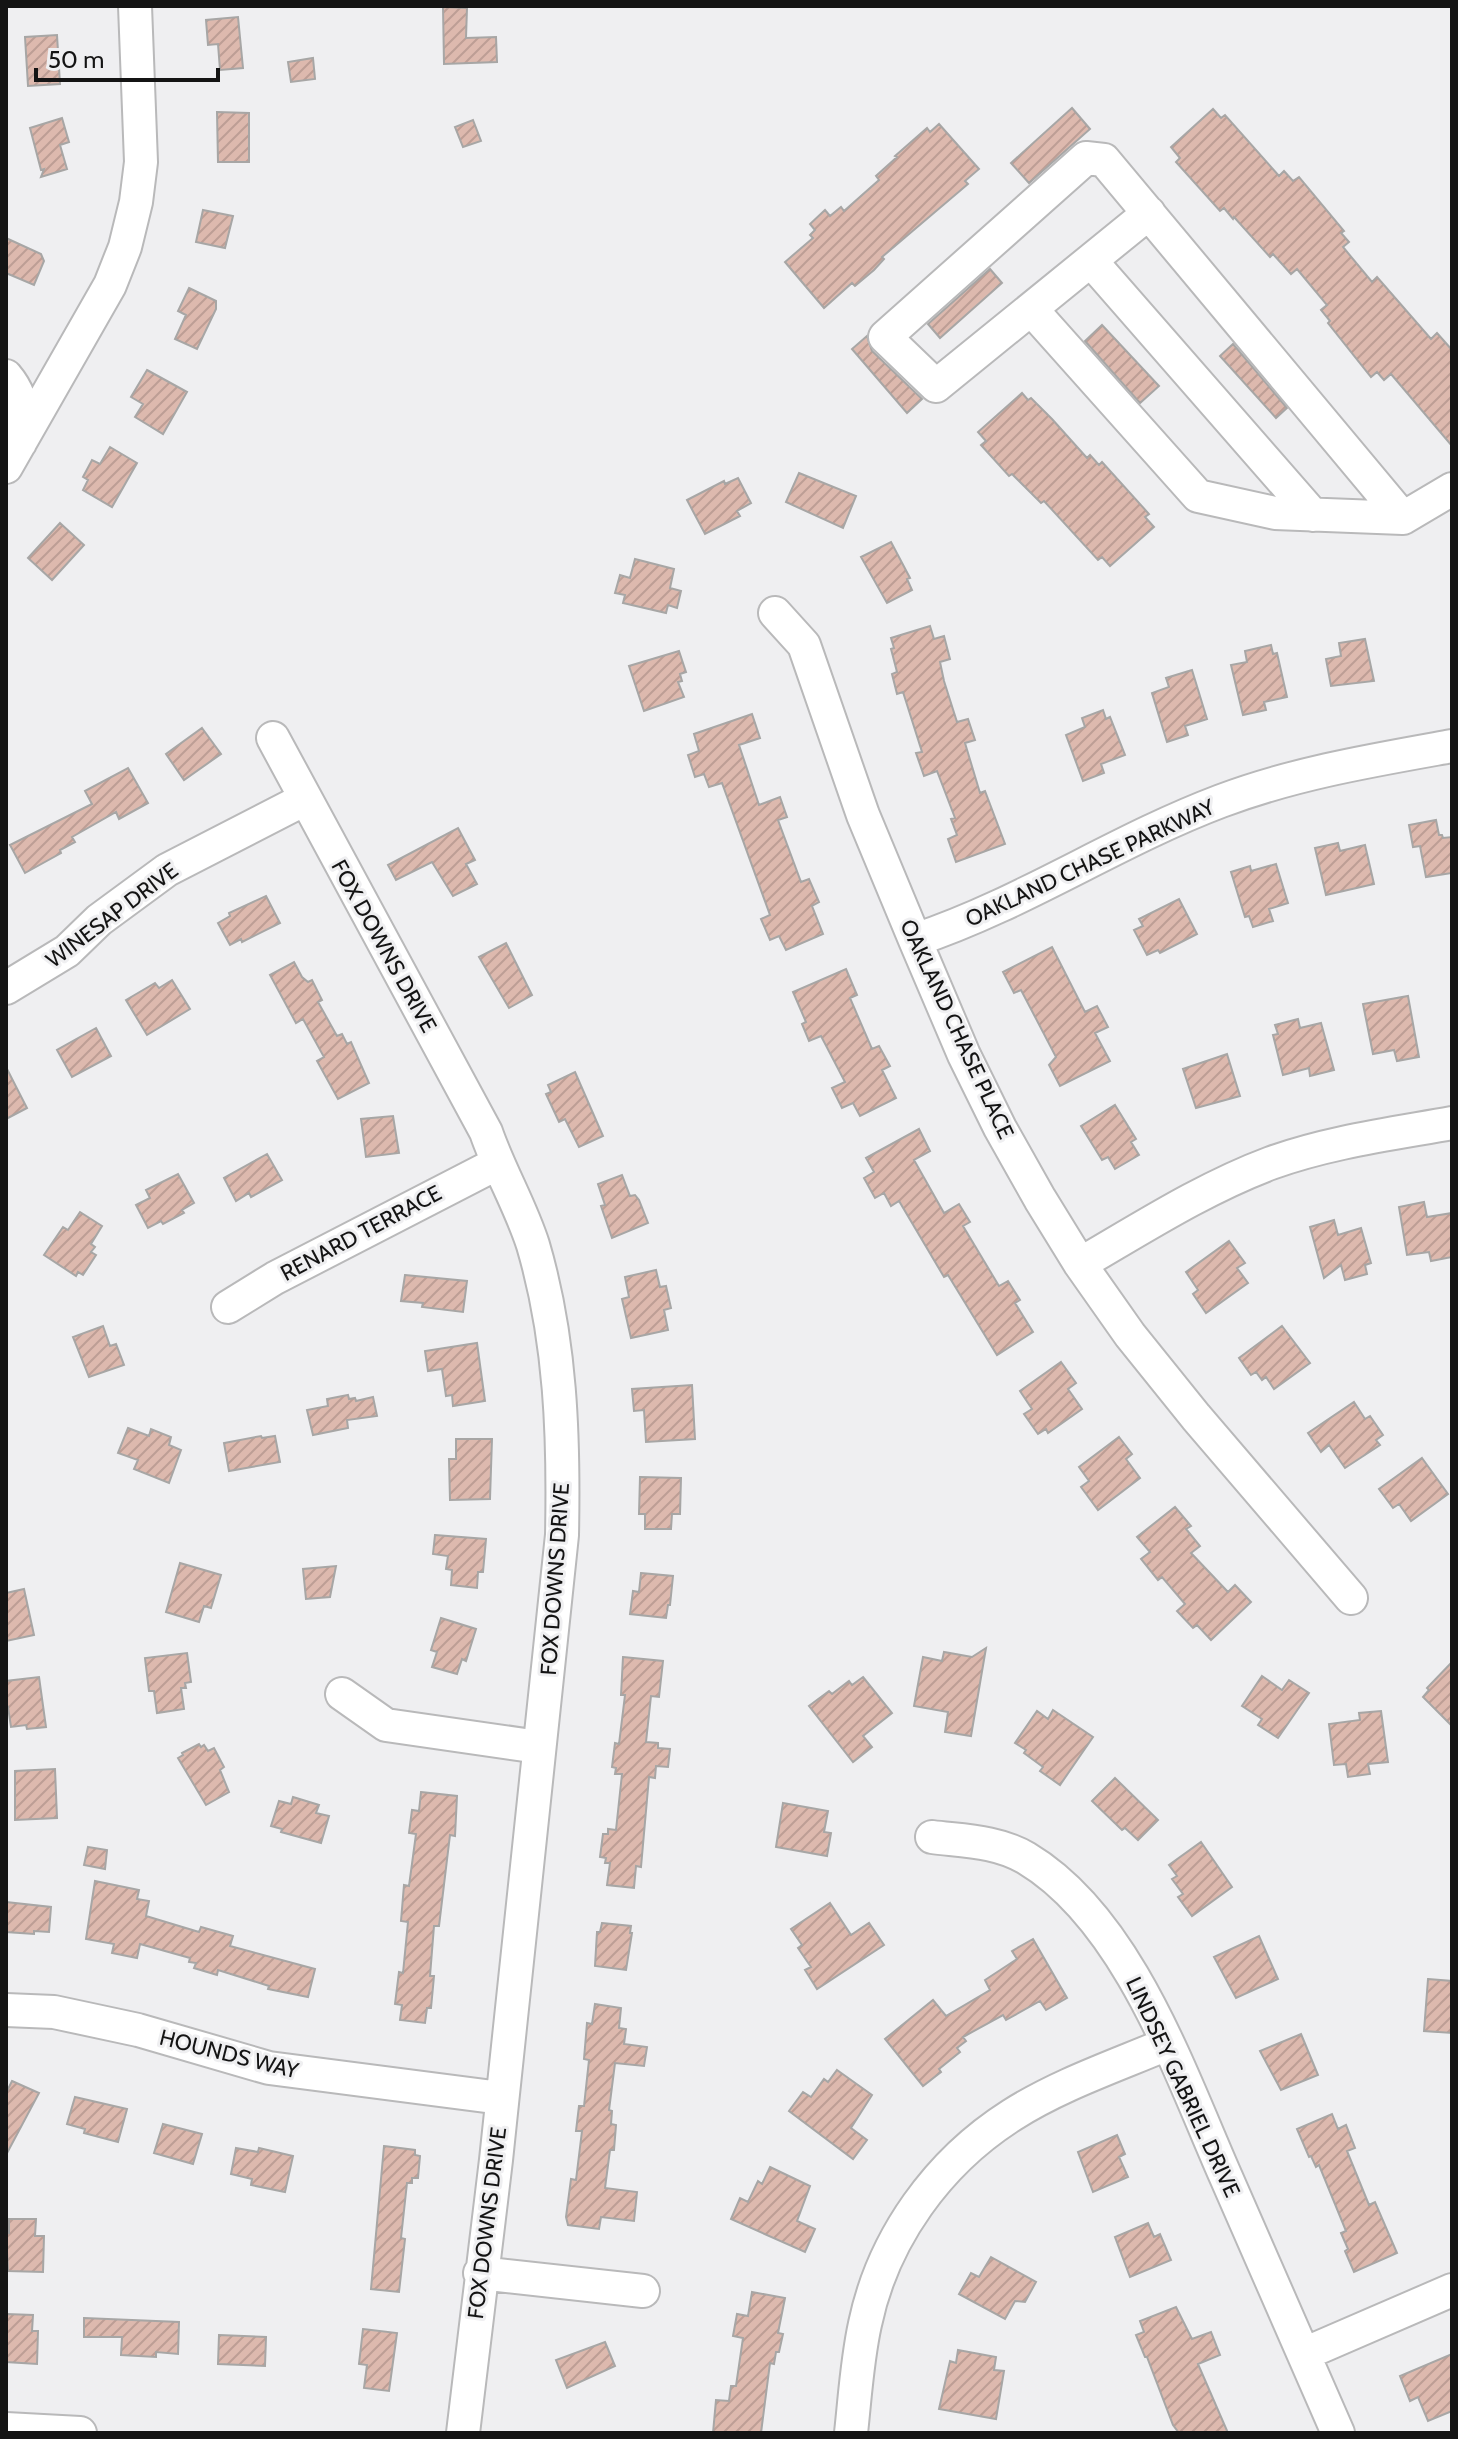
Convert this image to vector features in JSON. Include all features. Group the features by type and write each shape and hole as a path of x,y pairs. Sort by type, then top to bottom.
{"street":[{"path":"12,457 110,285 125,247 136,202 141,162 135,6"},
{"path":"1149,213 936,386 885,337 1086,158 1104,160 1149,213 1403,518"},
{"path":"1091,261 1313,515"},
{"path":"1032,310 1198,496 1275,513 1403,518 1452,489"},
{"path":"6,376 22,405 24,427 12,457"},
{"name":"OAKLAND CHASE PLACE","path":"775,613 804,645 863,815 964,1055 1000,1128 1080,1264 1130,1335 1351,1598"},
{"name":"FOX DOWNS DRIVE","path":"273,738 486,1132 496,1164 532,1242 554,1331 562,1433 562,1535 496,2160 463,2433"},
{"name":"OAKLAND CHASE PARKWAY","path":"915,940 963,924 1166,824 1222,801 1350,765 1452,746"},
{"name":"WINESAP DRIVE","path":"6,988 67,951 99,920 167,870 305,799"},
{"path":"1080,1264 1219,1185 1271,1163 1342,1142 1452,1123"},
{"name":"RENARD TERRACE","path":"228,1307 275,1278 496,1164"},
{"path":"342,1694 386,1725 539,1747"},
{"name":"LINDSEY GABRIEL DRIVE","path":"932,1837 987,1843 1028,1859 1075,1900 1120,1955 1135,1978 1167,2044 1338,2433"},
{"name":"HOUNDS WAY","path":"6,2010 54,2012 124,2027 269,2068 501,2098"},
{"path":"851,2433 862,2340 878,2281 897,2236 915,2206 958,2156 1012,2114 1041,2098 1167,2044"},
{"path":"480,2273 643,2291"},
{"path":"1304,2354 1452,2290"},
{"path":"6,2429 80,2433"}],"building":[{"path":"443,7 467,8 466,38 496,37 497,62 444,64"},
{"path":"238,17 243,68 220,70 218,44 208,45 206,20"},
{"path":"57,35 60,84 28,86 25,37"},
{"path":"313,58 315,79 291,82 288,62"},
{"path":"1072,108 1090,129 1029,183 1011,163"},
{"path":"1213,109 1221,118 1225,115 1279,176 1284,171 1293,181 1299,177 1344,231 1341,233 1349,242 1343,247 1372,282 1377,277 1431,339 1437,333 1452,350 1452,446 1391,374 1384,380 1377,372 1371,377 1328,323 1330,321 1321,310 1327,305 1297,269 1291,274 1273,254 1270,257 1234,217 1224,208 1220,211 1176,162 1180,158 1171,147"},
{"path":"217,112 249,113 249,162 218,162"},
{"path":"62,118 69,142 60,145 67,169 41,177 44,169 41,170 30,128"},
{"path":"473,120 481,141 463,147 455,127"},
{"path":"939,124 979,169 965,181 968,184 882,257 884,259 874,270 855,286 852,283 824,308 785,262 813,238 810,235 815,230 810,224 825,210 830,216 841,207 844,211 879,180 876,176 895,156 927,128 930,132"},
{"path":"203,210 233,216 225,248 196,242"},
{"path":"6,238 41,254 44,261 34,285 6,273"},
{"path":"990,269 1002,283 940,338 928,324"},
{"path":"189,288 216,301 216,309 197,349 175,339 186,315 178,311"},
{"path":"1102,325 1159,386 1140,403 1085,341"},
{"path":"867,336 872,351 922,399 907,413 852,349"},
{"path":"1233,344 1287,408 1276,418 1220,356"},
{"path":"147,370 187,392 163,434 135,417 143,404 131,397"},
{"path":"1022,393 1052,419 1087,458 1090,455 1099,465 1102,462 1149,514 1145,517 1154,527 1110,566 1102,557 1098,560 1044,501 1041,503 1012,474 1009,476 981,445 986,441 978,432"},
{"path":"110,447 137,463 112,507 83,490 88,480 83,477 92,460 100,464"},
{"path":"799,473 856,496 843,528 786,502"},
{"path":"738,478 751,503 737,511 740,516 705,534 687,500 724,481 725,484"},
{"path":"60,523 84,545 52,580 28,558"},
{"path":"891,542 910,578 907,579 912,590 887,603 861,557"},
{"path":"635,559 674,569 670,588 681,591 677,608 668,605 666,613 623,603 625,595 615,593 620,575 630,578"},
{"path":"930,626 934,639 944,636 950,659 940,662 944,681 957,722 968,719 975,740 965,743 980,793 985,791 1005,844 956,862 948,839 957,835 951,819 955,818 937,771 924,776 916,753 922,752 903,692 897,694 892,674 897,672 891,638"},
{"path":"1365,639 1374,681 1331,686 1326,659 1341,656 1339,643"},
{"path":"1271,645 1273,654 1277,653 1287,697 1264,702 1266,710 1243,715 1231,665 1247,662 1245,651"},
{"path":"679,651 686,672 680,674 682,681 678,682 684,697 644,711 629,666"},
{"path":"1192,670 1207,719 1185,726 1188,735 1167,742 1152,693 1169,687 1166,678"},
{"path":"1103,710 1106,719 1110,717 1125,755 1101,764 1104,773 1083,781 1066,735 1085,727 1082,718"},
{"path":"752,714 760,738 739,745 759,805 780,797 787,817 778,820 801,882 809,879 819,902 812,906 823,934 786,950 779,936 770,940 761,919 770,915 722,783 709,787 704,774 695,777 688,755 699,751 694,734"},
{"path":"202,728 221,754 184,780 166,754"},
{"path":"128,768 148,803 119,819 116,812 72,837 75,842 60,850 61,853 25,873 10,845 92,804 85,791"},
{"path":"1436,820 1439,835 1452,837 1452,873 1426,877 1420,846 1413,847 1409,825"},
{"path":"458,828 475,860 466,864 477,884 453,896 432,862 396,880 388,865"},
{"path":"1338,843 1340,851 1365,845 1374,884 1326,895 1315,848"},
{"path":"1276,864 1288,903 1269,909 1273,921 1253,927 1249,916 1245,917 1231,872 1250,866 1251,871"},
{"path":"266,896 280,923 230,945 218,923 230,916 229,913"},
{"path":"1179,899 1197,934 1160,953 1158,950 1147,955 1134,930 1143,926 1139,919"},
{"path":"506,943 532,995 509,1008 479,957"},
{"path":"1052,947 1085,1012 1097,1006 1108,1027 1095,1033 1110,1061 1060,1086 1049,1065 1056,1057 1021,990 1014,993 1003,972"},
{"path":"294,962 302,977 308,982 312,980 322,1000 318,1002 337,1036 342,1034 347,1044 351,1042 369,1083 338,1099 317,1061 324,1057 303,1019 296,1023 270,975"},
{"path":"846,969 857,995 850,998 872,1049 879,1046 890,1066 882,1070 896,1098 860,1116 853,1103 842,1108 832,1088 845,1082 821,1036 809,1041 802,1024 806,1022 793,992"},
{"path":"172,980 190,1009 147,1035 126,1000 155,983 159,988"},
{"path":"1408,996 1419,1057 1397,1061 1394,1050 1373,1054 1363,1004"},
{"path":"1298,1019 1300,1028 1321,1023 1334,1070 1310,1076 1309,1068 1283,1075 1273,1035 1278,1034 1275,1025"},
{"path":"96,1028 111,1056 72,1077 57,1050"},
{"path":"1227,1054 1240,1096 1196,1108 1183,1069"},
{"path":"6,1067 27,1108 6,1119"},
{"path":"575,1072 603,1136 579,1147 565,1119 559,1122 546,1094 551,1092 548,1085"},
{"path":"1115,1105 1136,1139 1131,1142 1139,1155 1115,1169 1108,1157 1102,1160 1081,1126"},
{"path":"393,1116 399,1153 366,1157 361,1119"},
{"path":"919,1129 930,1151 914,1160 944,1213 959,1204 970,1222 963,1226 999,1286 1008,1281 1020,1300 1015,1303 1033,1332 997,1355 948,1275 944,1277 899,1201 891,1206 884,1193 875,1198 864,1178 874,1172 866,1158"},
{"path":"267,1154 282,1180 251,1197 249,1193 236,1201 224,1178"},
{"path":"178,1174 194,1203 182,1210 184,1213 148,1228 136,1205 150,1198 146,1190"},
{"path":"622,1175 630,1196 635,1195 639,1200 648,1223 612,1238 601,1206 605,1205 598,1184"},
{"path":"1424,1202 1427,1217 1452,1213 1452,1257 1431,1261 1429,1252 1407,1255 1399,1207"},
{"path":"80,1212 102,1226 91,1244 95,1247 91,1252 96,1255 83,1275 78,1272 76,1276 44,1255 63,1227 68,1230"},
{"path":"1334,1220 1338,1235 1361,1228 1371,1263 1365,1265 1367,1274 1345,1280 1341,1265 1324,1278 1310,1227"},
{"path":"1229,1241 1245,1263 1237,1268 1248,1283 1206,1313 1193,1294 1198,1290 1186,1272"},
{"path":"656,1270 660,1287 666,1286 671,1308 664,1310 668,1330 631,1338 622,1299 629,1297 625,1277"},
{"path":"405,1275 467,1281 463,1312 401,1301"},
{"path":"103,1326 110,1346 116,1344 124,1365 89,1377 73,1337"},
{"path":"1282,1326 1310,1363 1274,1389 1266,1377 1262,1380 1256,1372 1251,1375 1239,1358"},
{"path":"477,1343 485,1401 453,1406 452,1395 446,1396 442,1369 428,1371 425,1351"},
{"path":"1061,1362 1076,1383 1068,1389 1082,1409 1048,1433 1046,1429 1038,1434 1024,1414 1032,1409 1020,1391"},
{"path":"692,1385 695,1439 646,1442 644,1410 634,1411 632,1389"},
{"path":"348,1395 349,1399 355,1398 356,1401 373,1397 377,1416 347,1420 348,1428 313,1435 307,1410 328,1406 327,1399"},
{"path":"1354,1402 1365,1419 1370,1416 1383,1435 1376,1440 1380,1445 1345,1468 1329,1445 1321,1452 1308,1433"},
{"path":"128,1428 149,1436 151,1429 171,1437 169,1445 181,1450 169,1483 134,1469 138,1460 118,1453"},
{"path":"275,1436 280,1462 229,1471 224,1443"},
{"path":"1119,1437 1132,1454 1126,1459 1140,1478 1098,1510 1081,1487 1089,1481 1079,1467"},
{"path":"456,1439 492,1439 490,1499 450,1500 449,1459 456,1459"},
{"path":"1422,1458 1448,1494 1411,1521 1399,1504 1393,1508 1379,1489"},
{"path":"640,1477 681,1478 680,1514 672,1514 671,1529 645,1529 645,1514 639,1514"},
{"path":"1175,1507 1191,1526 1186,1529 1200,1546 1191,1553 1228,1592 1235,1585 1251,1602 1211,1640 1197,1625 1193,1628 1177,1611 1185,1604 1162,1577 1158,1580 1141,1559 1150,1552 1137,1537"},
{"path":"435,1535 486,1539 483,1572 478,1572 477,1588 451,1585 452,1570 446,1569 448,1556 433,1554"},
{"path":"180,1563 221,1575 211,1608 204,1606 199,1622 166,1612"},
{"path":"336,1566 330,1597 306,1599 303,1569"},
{"path":"641,1573 673,1576 666,1618 630,1614 633,1591 639,1592"},
{"path":"24,1589 34,1635 6,1641 6,1593"},
{"path":"441,1618 476,1629 466,1661 462,1659 457,1674 432,1667 437,1652 431,1650"},
{"path":"986,1648 971,1736 945,1732 948,1712 914,1706 923,1657 942,1661 944,1652 972,1657"},
{"path":"187,1653 191,1682 185,1683 186,1688 181,1688 184,1709 157,1713 154,1691 149,1691 145,1658"},
{"path":"623,1657 663,1661 659,1697 651,1696 646,1742 670,1749 668,1767 656,1766 655,1778 649,1777 641,1867 636,1866 634,1888 607,1885 610,1863 605,1863 606,1858 600,1857 603,1834 608,1834 608,1829 616,1830 622,1774 615,1774 616,1768 612,1767 615,1743 619,1744 625,1695 621,1695"},
{"path":"1452,1662 1452,1726 1423,1697 1429,1690 1427,1688"},
{"path":"1262,1676 1282,1690 1289,1680 1309,1693 1278,1738 1258,1725 1262,1719 1242,1706"},
{"path":"39,1677 46,1727 11,1727 6,1708 6,1681"},
{"path":"863,1677 892,1713 863,1736 872,1747 853,1762 809,1706 829,1691 832,1694 849,1681 852,1685"},
{"path":"1053,1710 1093,1737 1060,1785 1040,1771 1043,1767 1015,1743 1037,1711 1048,1719"},
{"path":"1381,1711 1388,1762 1368,1764 1370,1774 1348,1777 1346,1764 1334,1765 1329,1724 1360,1720 1359,1713"},
{"path":"199,1744 208,1751 214,1748 224,1767 220,1770 229,1792 206,1805 178,1758"},
{"path":"55,1769 57,1818 15,1820 15,1771"},
{"path":"1115,1778 1158,1820 1138,1840 1125,1828 1122,1830 1092,1801"},
{"path":"421,1792 457,1796 455,1836 450,1835 439,1926 434,1926 430,1976 434,1976 433,1987 431,2008 427,2008 425,2023 400,2020 402,2005 395,2004 399,1972 403,1973 408,1922 401,1921 404,1885 409,1886 416,1834 409,1833 412,1810 419,1811"},
{"path":"293,1797 319,1805 316,1813 329,1816 321,1843 281,1832 282,1829 271,1826 279,1801 291,1804"},
{"path":"783,1803 828,1811 824,1832 831,1833 827,1856 776,1847"},
{"path":"1201,1842 1232,1887 1192,1916 1178,1897 1183,1894 1172,1879 1177,1876 1169,1865"},
{"path":"88,1847 107,1850 105,1869 84,1865"},
{"path":"95,1881 139,1890 137,1899 149,1901 146,1916 199,1932 201,1927 233,1936 230,1946 315,1969 308,1997 268,1989 269,1986 218,1970 217,1975 194,1968 196,1963 189,1962 190,1958 140,1944 137,1958 112,1953 114,1944 86,1939"},
{"path":"6,1902 51,1907 49,1932 6,1932"},
{"path":"830,1903 851,1935 869,1923 884,1945 817,1989 805,1970 811,1967 798,1948 802,1945 791,1929"},
{"path":"602,1923 631,1926 626,1970 595,1966 597,1932 600,1932"},
{"path":"1259,1936 1278,1979 1236,1998 1214,1957"},
{"path":"1033,1939 1067,1998 1046,2010 1040,2001 1006,2020 1003,2015 963,2037 966,2041 957,2048 960,2052 923,2086 885,2039 933,2000 946,2016 990,1990 985,1980 1017,1959 1012,1951"},
{"path":"1428,1979 1452,1981 1452,2033 1424,2031"},
{"path":"595,2004 621,2008 619,2028 626,2029 624,2044 647,2047 644,2066 615,2063 609,2110 612,2111 611,2124 616,2125 605,2188 637,2192 634,2221 601,2217 599,2229 568,2225 566,2217 571,2179 576,2180 582,2131 576,2131 579,2106 584,2106 589,2060 584,2059 587,2023 592,2024"},
{"path":"1301,2034 1318,2075 1281,2090 1260,2051"},
{"path":"837,2070 872,2095 851,2128 867,2140 853,2159 789,2111 803,2092 811,2097 824,2079 828,2082"},
{"path":"12,2081 39,2093 6,2155 6,2093"},
{"path":"75,2097 127,2109 118,2142 84,2133 85,2129 67,2124"},
{"path":"1332,2114 1338,2129 1346,2125 1355,2148 1347,2151 1369,2205 1375,2202 1397,2253 1354,2272 1341,2233 1346,2231 1319,2165 1316,2167 1309,2157 1297,2129"},
{"path":"163,2124 202,2134 193,2164 154,2153"},
{"path":"1117,2135 1125,2154 1119,2157 1128,2177 1093,2192 1078,2152"},
{"path":"384,2146 415,2150 415,2155 420,2156 418,2178 412,2178 412,2183 407,2183 399,2292 371,2289"},
{"path":"236,2148 258,2152 259,2148 293,2156 285,2192 251,2185 252,2179 231,2174"},
{"path":"770,2167 810,2186 797,2221 815,2229 805,2252 731,2219 740,2198 748,2202 758,2181 762,2184"},
{"path":"9,2219 36,2219 35,2236 44,2236 43,2272 8,2271 6,2233 9,2233"},
{"path":"1148,2223 1154,2237 1160,2234 1171,2260 1130,2277 1115,2237"},
{"path":"991,2257 1036,2282 1025,2302 1015,2301 1005,2319 959,2294 971,2273 979,2277"},
{"path":"752,2292 785,2298 778,2333 783,2334 774,2364 770,2363 761,2433 713,2433 716,2400 729,2401 731,2386 736,2386 743,2338 733,2336 737,2314 748,2316"},
{"path":"1176,2307 1192,2339 1211,2332 1220,2355 1198,2364 1228,2433 1179,2433 1173,2425 1136,2335 1144,2332 1140,2321"},
{"path":"6,2314 33,2315 32,2331 38,2331 37,2364 6,2362"},
{"path":"84,2318 179,2322 178,2354 156,2352 156,2357 121,2355 122,2337 84,2337"},
{"path":"363,2329 397,2333 389,2391 364,2388 367,2365 359,2364"},
{"path":"219,2335 266,2337 265,2366 218,2364"},
{"path":"605,2342 615,2366 567,2388 556,2360"},
{"path":"958,2350 996,2357 994,2370 1004,2371 996,2419 939,2409 950,2361 956,2363"},
{"path":"1452,2354 1452,2411 1428,2421 1418,2397 1410,2401 1400,2376"}]}
